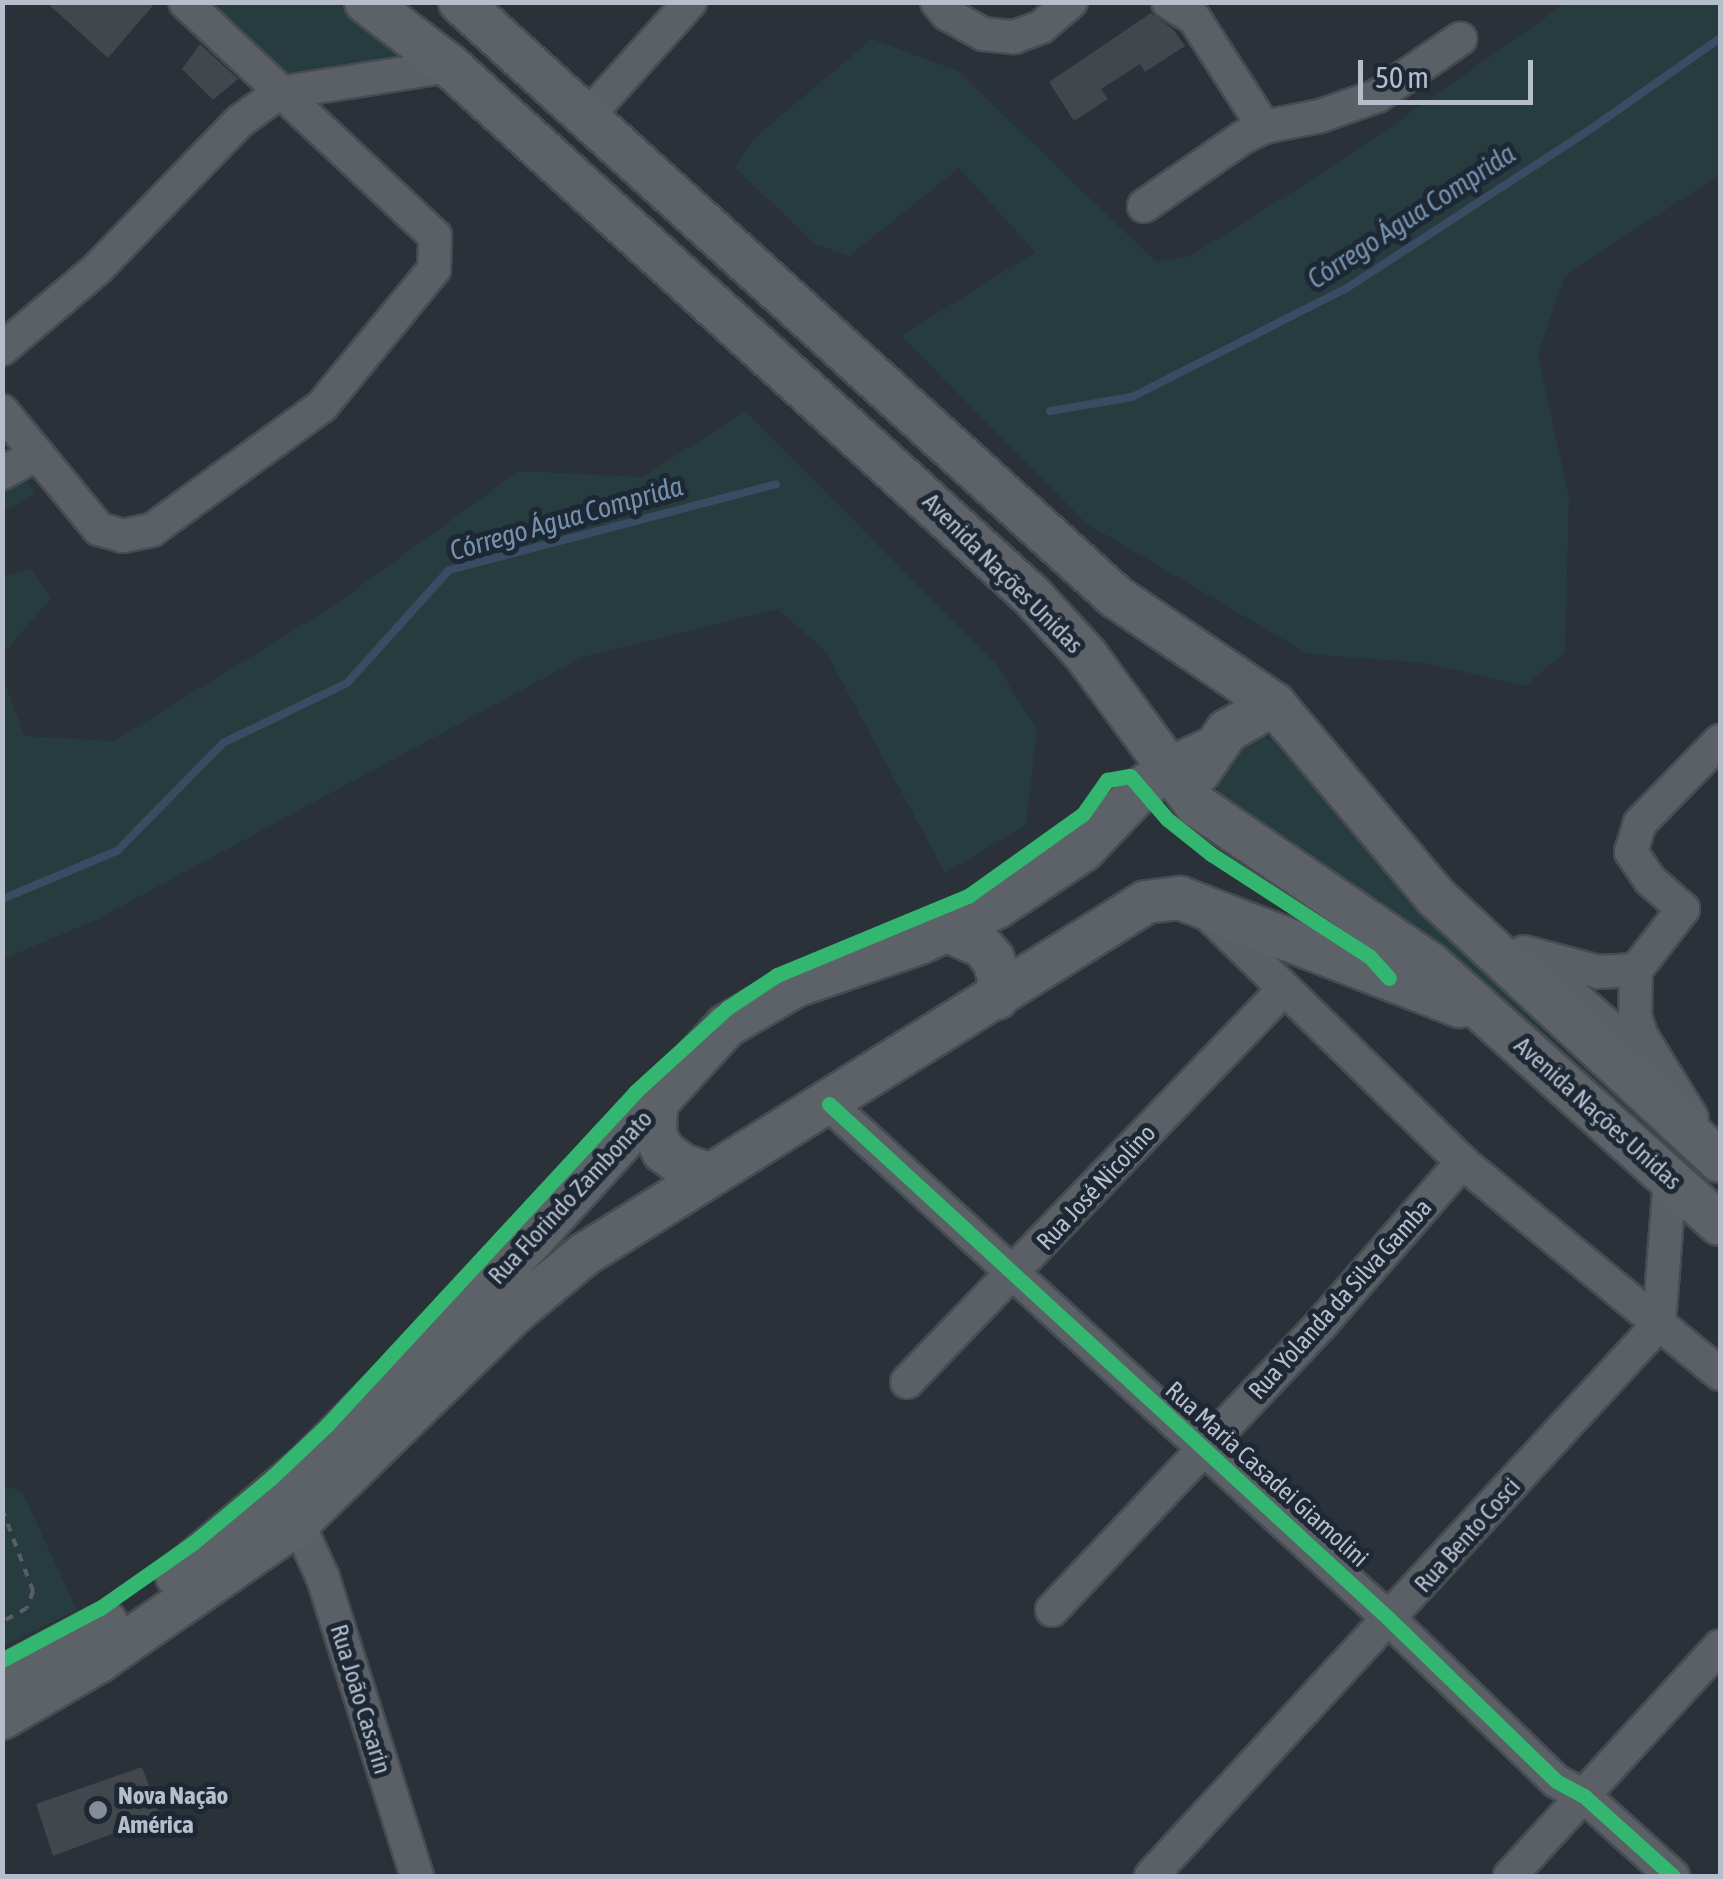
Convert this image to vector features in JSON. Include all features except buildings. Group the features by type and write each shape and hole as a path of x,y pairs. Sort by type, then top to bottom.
{"main road":[{"name":"Avenida Nações Unidas","path":"366,2 450,66 1032,596 1086,655 1196,806 1396,939 1492,1018 1720,1224"},
{"name":"Avenida Nações Unidas","path":"460,2 1116,596 1274,704 1437,898 1720,1159"},
{"path":"450,66 477,69 556,134 570,132 586,118"},
{"name":"Rua Florindo Zambonato","path":"2,1678 95,1630 224,1541 305,1468 505,1267 656,1107 726,1026 768,998 998,907 1082,850 1141,789 1168,770 1212,749 1227,732 1274,704"},
{"path":"1082,850 1114,810 1130,776 1140,734"},
{"path":"1196,806 1198,775 1212,749"},
{"name":"Rua Florindo Zambonato","path":"2,1718 129,1641 298,1524 516,1311 584,1254 1146,902 1180,898 1492,1018"},
{"path":"946,930 982,946 993,959 999,976 997,998"},
{"path":"656,1107 655,1134 662,1151 708,1174"}],"street":[{"path":"2,411 99,529 123,536 152,530 322,406 434,270 434,236 185,2"},
{"path":"586,118 690,2"},
{"path":"937,2 946,14 983,34 1014,36 1041,27 1071,2"},
{"path":"972,2 982,14 983,34"},
{"path":"1186,8 1264,127"},
{"path":"1144,206 1264,127 1320,116 1377,96 1460,40"},
{"path":"2,349 98,269 240,121 279,93 450,66"},
{"path":"2,473 38,454"},
{"path":"1720,740 1640,822 1631,852 1650,880 1684,909 1636,970 1635,1016 1660,1073 1720,1159"},
{"path":"1437,898 1524,952 1660,1073"},
{"path":"1202,908 1462,1162 1720,1374"},
{"path":"1524,952 1598,972 1636,970"},
{"name":"Rua José Nicolino","path":"907,1382 1284,989"},
{"name":"Rua Maria Casadei Giamolini","path":"829,1104 1389,1619 1556,1781 1584,1796 1673,1876"},
{"name":"Rua Yolanda da Silva Gamba","path":"1052,1610 1324,1321 1462,1162"},
{"path":"1659,1324 1670,1177"},
{"name":"Rua Bento Cosci","path":"1151,1876 1659,1324"},
{"name":"Rua João Casarin","path":"298,1524 323,1578 417,1876"},
{"path":"1510,1876 1720,1646"}],"path":[{"path":"2,1510 33,1591 27,1608 2,1622"}],"green space":[{"path":"190,3 338,3 413,67 280,83"},
{"path":"1566,3 1720,3 1720,174 1565,276 1538,355 1569,498 1565,652 1525,686 1425,663 1308,654 1086,523 901,336 1035,252 959,168 849,256 815,244 735,168 753,139 872,39 958,71 1156,262 1190,256 1340,162"},
{"path":"745,411 995,663 1037,729 1026,825 945,873 826,652 778,609 583,657 94,921 3,959 3,677 24,736 114,741 333,606 519,471 643,477"},
{"path":"2,449 36,494 3,512 2,511"},
{"path":"32,569 51,598 3,654 3,577"},
{"path":"1261,735 1290,749 1388,876 1539,1027 1720,1193 1720,1205 1449,956 1343,878 1224,807 1215,782 1226,753"},
{"path":"3,1486 22,1491 77,1610 3,1646"}],"waterway":[{"name":"Córrego Água Comprida","path":"1050,411 1132,397 1347,288 1585,133 1720,38"},
{"name":"Córrego Água Comprida","path":"2,899 117,851 223,743 347,683 449,570 776,484"}],"cycle path":[{"path":"2,1660 100,1608 193,1543 271,1478 327,1425 635,1092 727,1008 777,975 968,896 1083,814 1107,780 1130,776 1167,819 1211,854 1370,957 1389,978"},
{"path":"829,1104 1389,1619 1556,1781 1584,1796 1673,1876"}],"place":[{"name":"Nova Nação América","path":"98,1810"}]}
